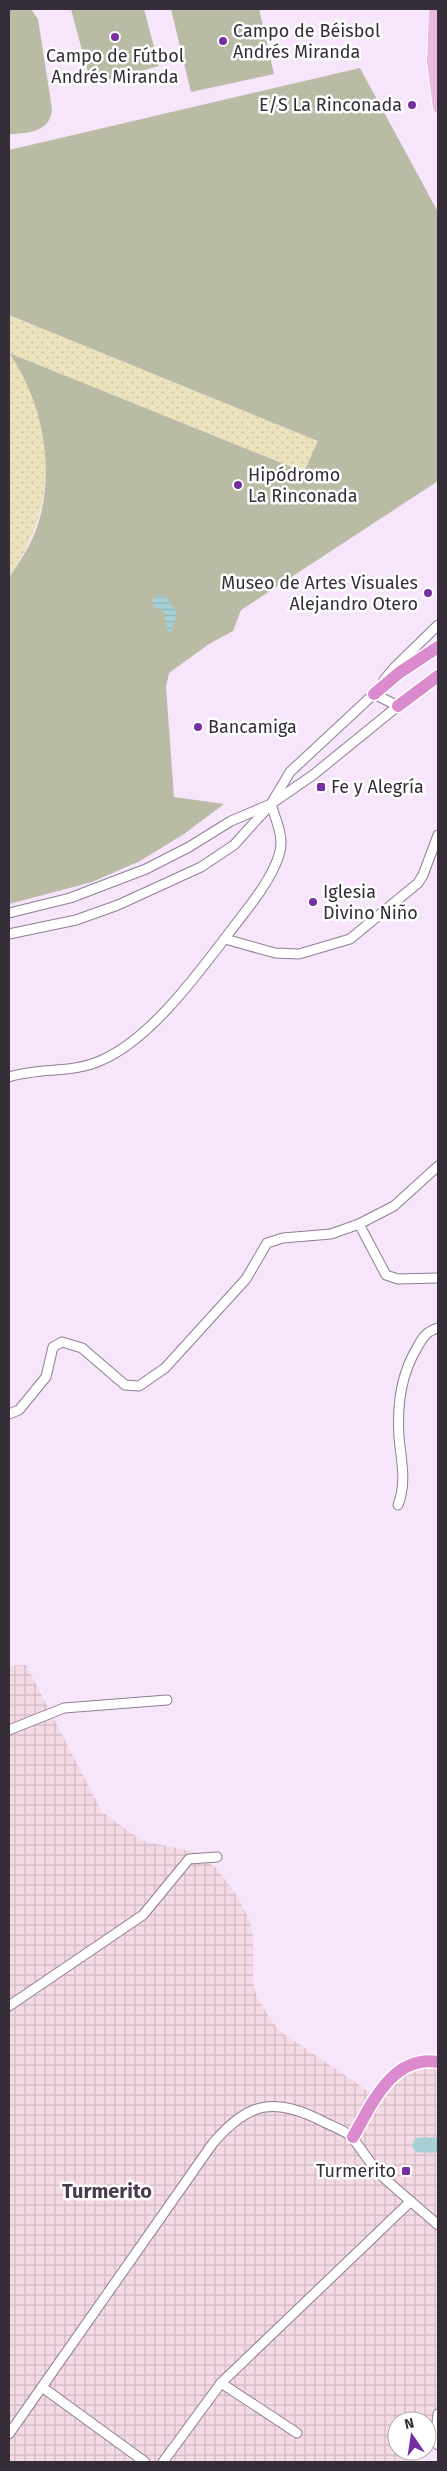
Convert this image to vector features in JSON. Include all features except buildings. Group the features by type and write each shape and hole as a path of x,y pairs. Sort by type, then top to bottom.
{"highway":[{"path":"374,694 399,673 438,647"},
{"path":"398,706 438,676"},
{"path":"352,2137 379,2092 400,2070 415,2062 438,2062"}],"main road":[{"path":"424,9 433,27"},
{"path":"434,9 432,62 438,108"}],"street":[{"path":"9,934 76,920 159,888 201,867 234,846 271,804 290,772 374,694 394,668 438,625"},
{"path":"9,913 70,898 146,869 189,847 231,821 271,804 320,770 398,706 374,694"},
{"path":"9,1077 86,1066 102,1060 122,1049 148,1027 182,992 258,895 279,856 282,840 271,804"},
{"path":"225,939 275,952 299,954 350,939 418,883 424,875 438,835"},
{"path":"9,1414 18,1410 46,1377 53,1347 62,1342 82,1348 125,1385 139,1386 165,1368 246,1279 267,1243 283,1238 331,1234 359,1224 394,1206 438,1166"},
{"path":"359,1224 386,1274 398,1280 438,1278"},
{"path":"398,1505 404,1468 398,1418 401,1389 410,1358 425,1334 438,1328"},
{"path":"9,1730 64,1708 167,1700"},
{"path":"9,2006 143,1915 188,1859 217,1857"},
{"path":"9,2434 213,2143 231,2122 252,2110 273,2106 310,2115 352,2137 361,2152 381,2174 438,2225"},
{"path":"163,2462 221,2383 411,2201"},
{"path":"221,2383 297,2433"},
{"path":"42,2387 145,2462"},
{"path":"438,2414 435,2440 438,2445"}],"shaded area":[{"path":"9,9 31,9 38,19 52,109 51,116 44,126 27,133 9,134"},
{"name":"Campo de Fútbol Andrés Miranda","path":"71,9 144,9 159,66 91,84"},
{"name":"Campo de Béisbol Andrés Miranda","path":"171,9 259,9 274,74 191,92"},
{"name":"Hipódromo La Rinconada","path":"360,68 438,212 438,481 241,610 233,631 209,644 169,673 166,687 174,797 224,804 184,834 140,861 92,882 9,904 9,578 26,551 39,521 44,500 46,478 42,434 37,412 30,391 9,353 304,472 318,441 9,315 9,150"},
{"path":"159,595 166,597 177,613 172,631 167,631 165,614 152,603 153,599"},
{"path":"26,1665 102,1812 142,1841 195,1852 217,1869 235,1893 250,1921 253,1935 253,1982 257,1998 278,2030 378,2098 400,2069 438,2061 438,2436 437,2437 437,2411 387,2411 387,2461 415,2462 9,2462 9,1666"}],"sand":[{"path":"9,315 318,441 305,472 10,354 29,388 39,418 46,466 40,511 33,533 9,578"}],"waterway":[{"path":"420,2145 438,2145"}],"place":[{"name":"Campo de Fútbol Andrés Miranda","path":"115,37"},
{"name":"Campo de Béisbol Andrés Miranda","path":"223,41"},
{"name":"E/S La Rinconada","path":"412,105"},
{"name":"Hipódromo La Rinconada","path":"238,485"},
{"name":"Museo de Artes Visuales Alejandro Otero","path":"428,593"},
{"name":"Bancamiga","path":"198,727"},
{"name":"Fe y Alegría","path":"321,787"},
{"name":"Iglesia Divino Niño","path":"313,902"},
{"name":"Turmerito","path":"406,2171"}],"district":[{"name":"Turmerito","path":"107,2191"}]}
